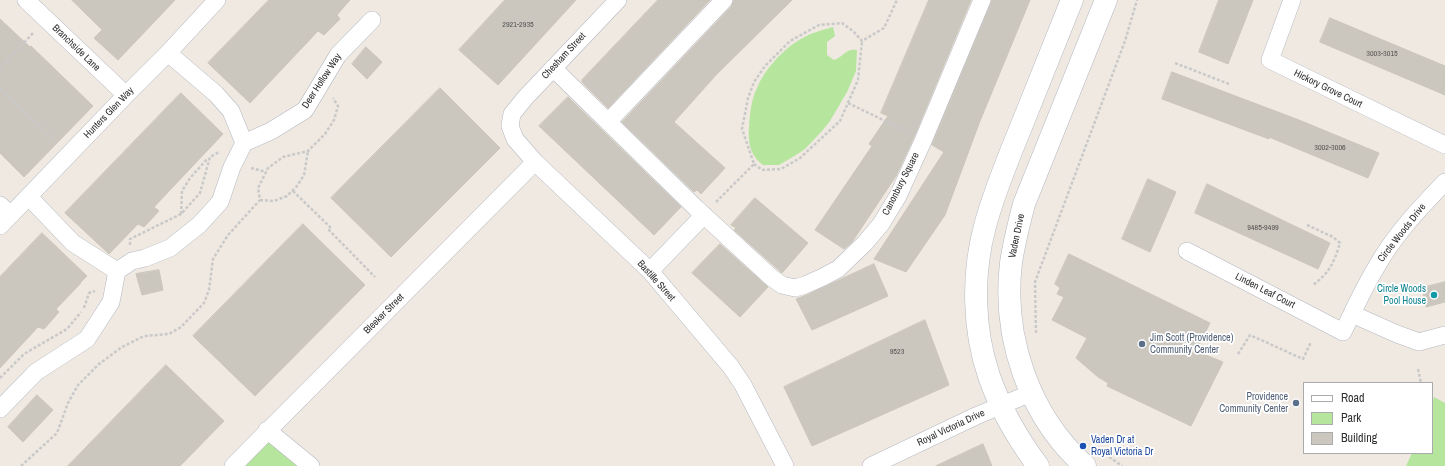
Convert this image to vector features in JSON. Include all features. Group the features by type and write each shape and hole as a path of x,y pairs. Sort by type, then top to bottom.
{"street":[{"name":"Branchside Lane","path":"26,0 126,95"},
{"name":"Hunters Glen Way","path":"4,216 29,197 217,0"},
{"name":"Chesham Street","path":"512,114 553,68 618,0"},
{"path":"608,122 724,0"},
{"name":"Canonbury Square","path":"553,68 704,215 772,278 782,285 795,288 805,285 838,269 865,244 881,224 898,196 923,141 982,0"},
{"path":"1038,466 1018,436 1001,405 989,376 977,318 976,290 984,226 1008,160 1072,0"},
{"name":"Vaden Drive","path":"1092,458 1061,441 1043,416 1031,393 1020,362 1010,316 1009,288 1011,263 1016,234 1024,204 1106,0"},
{"name":"Hickory Grove Court","path":"1292,0 1270,60 1445,145"},
{"name":"Deer Hollow Way","path":"244,143 271,131 305,110 338,55 372,20"},
{"path":"0,409 36,372 87,339 112,302 117,271 132,261 145,258 170,248 199,225 220,202 232,167 244,143 231,111 216,94 168,53"},
{"name":"Bastille Street","path":"512,114 510,126 515,139 535,162 650,271 731,367 743,385 785,466"},
{"name":"Bleeker Street","path":"233,466 267,430 535,162"},
{"name":"Circle Woods Drive","path":"1343,332 1377,265 1400,232 1421,206 1445,182"},
{"path":"29,197 73,244 117,271"},
{"path":"650,271 704,215"},
{"name":"Linden Leaf Court","path":"1187,251 1343,332"},
{"path":"1352,314 1419,342 1445,335"},
{"name":"Royal Victoria Drive","path":"871,466 1001,405 1031,393"},
{"path":"267,430 311,466"}],"path":[{"path":"862,41 884,28 897,0"},
{"path":"1036,340 1035,282 1125,41 1138,0"},
{"path":"842,23 854,32 862,41 858,80 848,103 840,121 800,158 781,169 762,170 754,164 742,129 748,98 754,82 765,66 790,41 819,25 842,23"},
{"path":"0,68 37,29"},
{"path":"1175,63 1229,84"},
{"path":"260,200 258,188 268,168 283,157 308,151 325,134 334,120 338,106 321,83"},
{"path":"0,89 59,145"},
{"path":"848,103 870,115 902,129 923,141"},
{"path":"181,214 182,191 190,178 210,157 224,150"},
{"path":"260,200 274,201 287,196 297,186 304,175 308,151"},
{"path":"130,250 130,239 181,214 200,193 210,157"},
{"path":"716,202 754,164"},
{"path":"293,190 330,227 328,229 375,277"},
{"path":"21,466 57,433 68,403 78,385 99,364 122,347 144,336 169,334 175,331 181,327 204,303 209,290 213,259 228,235 260,200"},
{"path":"1307,225 1333,236 1340,243 1335,259 1325,276 1313,285"},
{"path":"0,378 24,354 67,329 84,309 88,293 98,291"},
{"path":"1238,354 1250,335 1303,359 1311,342"},
{"path":"1418,369 1421,382"},
{"path":"1092,458 1122,466"}],"green space":[{"path":"833,27 835,36 827,42 827,55 834,60 847,51 857,50 856,71 847,92 830,121 805,149 779,165 763,165 755,157 749,138 750,112 760,81 775,60 794,43 813,33"},
{"path":"1434,397 1445,403 1445,466 1406,466 1412,454 1433,454"},
{"path":"267,430 309,466 233,466"}],"building":[{"path":"72,0 175,0 118,60 94,38 102,30"},
{"path":"269,0 350,0 337,15 340,19 324,35 318,31 250,103 208,63"},
{"path":"505,0 576,0 498,85 459,50"},
{"path":"658,0 710,0 608,108 582,82 582,80"},
{"path":"734,0 792,0 716,75 674,122 725,168 701,194 697,190 694,192 622,122 731,7"},
{"path":"929,0 971,0 914,137 896,176 852,242 844,249 815,230 872,146 869,144 888,116 881,113"},
{"path":"992,0 1030,0 980,121 945,215 906,272 874,259 944,152 932,145"},
{"path":"1219,0 1253,0 1228,64 1199,52"},
{"path":"1330,18 1445,66 1445,95 1320,42"},
{"path":"0,19 30,47 31,46 93,106 24,177 0,153"},
{"path":"366,47 382,62 367,79 352,64"},
{"path":"1172,72 1299,120 1379,153 1368,178 1269,137 1269,139 1162,99"},
{"path":"440,88 500,148 391,257 331,198"},
{"path":"181,93 223,134 154,207 159,211 144,227 138,224 109,254 65,213"},
{"path":"568,97 681,207 654,235 539,126"},
{"path":"1148,179 1176,192 1150,252 1122,239"},
{"path":"1207,184 1330,243 1318,269 1195,213"},
{"path":"755,198 808,243 782,273 734,230 736,228 731,225"},
{"path":"303,224 365,285 255,396 193,336"},
{"path":"42,233 87,276 56,309 59,312 44,329 38,327 0,368 0,277"},
{"path":"720,244 768,287 740,317 692,273"},
{"name":"Jim Scott (Providence) Community Center","path":"1069,254 1210,323 1196,351 1223,362 1191,426 1107,386 1108,383 1098,377 1076,358 1087,338 1052,320 1064,297 1057,294 1060,288 1055,284"},
{"path":"874,264 888,296 812,330 796,299"},
{"path":"159,270 163,290 142,295 136,274"},
{"name":"Circle Woods Pool House","path":"1445,282 1445,302 1426,307 1422,288"},
{"path":"925,320 949,385 812,446 784,387"},
{"path":"166,365 224,421 180,466 68,466"},
{"path":"37,395 53,410 23,442 8,427"},
{"path":"983,444 992,466 936,466"}],"place":[{"name":"Circle Woods Pool House","path":"1434,295"},
{"name":"Jim Scott (Providence) Community Center","path":"1142,344"},
{"name":"Providence Community Center","path":"1296,403"},
{"name":"Vaden Dr at Royal Victoria Dr","path":"1083,446"}]}
